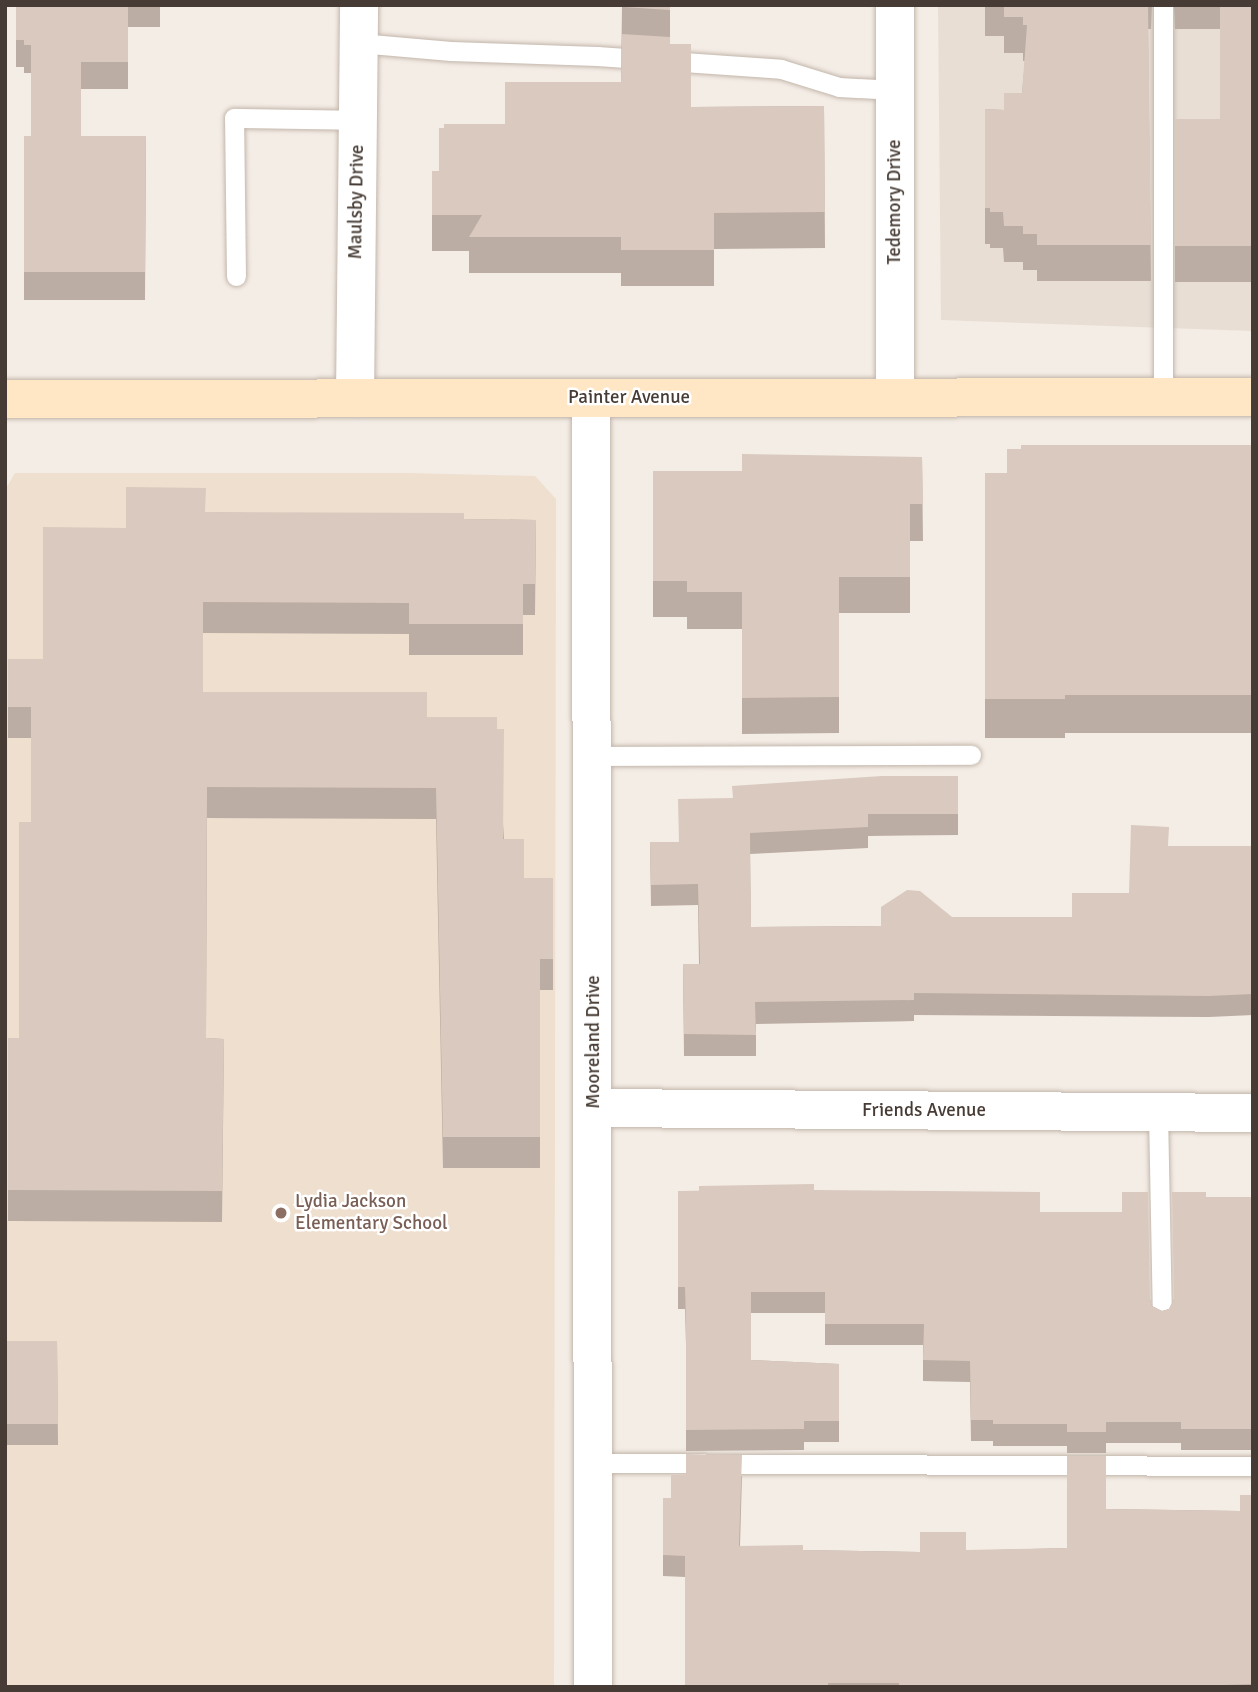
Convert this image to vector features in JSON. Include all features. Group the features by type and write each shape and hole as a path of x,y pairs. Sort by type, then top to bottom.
{"main road":[{"name":"Painter Avenue","path":"5,399 1253,397"}],"street":[{"name":"Maulsby Drive","path":"355,398 359,5"},
{"name":"Tedemory Drive","path":"895,5 895,398"},
{"name":"Mooreland Drive","path":"592,398 593,1687"},
{"name":"Friends Avenue","path":"594,1108 1253,1113"}],"lane":[{"path":"1163,5 1163,398"},
{"path":"359,43 451,51 597,56 781,69 839,88 895,90"},
{"path":"236,276 234,118 358,120"},
{"path":"592,755 971,755"},
{"path":"1158,1112 1162,1320"},
{"path":"594,1463 1253,1466"}],"shaded area":[{"path":"938,5 1253,5 1253,331 941,320"},
{"name":"Lydia Jackson Elementary School","path":"15,473 408,473 535,476 556,499 554,1687 5,1687 5,490"}],"building":[{"path":"16,5 128,5 128,62 81,62 81,136 146,136 145,272 24,272 24,136 31,136 31,45 24,45 24,40 16,40"},
{"path":"670,5 670,10 622,7"},
{"path":"1004,5 1148,5 1151,245 1037,245 1037,234 1023,234 1023,226 1004,226 1003,212 990,212 990,208 985,208 985,109 1004,110 1004,93 1022,93 1027,25 1023,25 1023,17 1004,17"},
{"path":"1220,5 1253,5 1253,246 1175,246 1175,119 1220,119"},
{"path":"622,34 670,37 670,44 691,44 691,107 824,106 825,212 714,213 714,250 621,250 621,237 469,237 482,215 432,215 432,171 439,171 439,128 444,128 444,124 505,124 505,82 621,82"},
{"path":"1021,445 1253,445 1253,695 1065,695 1065,699 985,699 985,473 1007,473 1007,449 1021,449"},
{"path":"742,454 922,457 923,504 910,504 910,577 839,577 839,697 742,698 742,592 687,592 687,581 653,581 653,471 742,471"},
{"path":"126,487 206,488 205,512 464,513 464,519 536,520 535,584 523,584 523,624 409,624 409,603 203,602 203,692 427,692 427,717 497,717 497,729 504,729 503,839 524,839 524,878 553,878 553,959 540,959 540,1137 443,1137 436,788 207,787 206,1038 224,1039 222,1191 8,1190 8,1038 19,1038 19,822 31,822 31,707 8,707 8,659 43,659 43,527 126,528"},
{"path":"882,776 958,776 958,814 868,814 868,827 750,833 751,927 881,926 881,907 907,890 920,891 952,917 1072,917 1072,893 1129,893 1131,825 1169,827 1168,846 1253,846 1253,994 1209,996 914,993 914,1000 755,1002 756,1035 684,1034 683,964 700,964 698,884 651,885 650,842 679,842 678,799 733,798 732,786"},
{"path":"814,1184 814,1190 1040,1192 1040,1212 1122,1212 1122,1192 1148,1192 1150,1299 1152,1306 1162,1311 1169,1309 1174,1299 1172,1192 1206,1192 1206,1197 1253,1197 1253,1429 1181,1429 1181,1422 1106,1422 1106,1432 1067,1432 1067,1424 993,1424 993,1420 971,1420 970,1361 923,1360 924,1324 825,1324 825,1292 751,1292 751,1360 839,1364 839,1421 804,1421 804,1429 686,1430 685,1287 678,1287 678,1191 699,1191 699,1186"},
{"path":"5,1341 57,1341 58,1424 5,1424"},
{"path":"686,1454 742,1455 739,1546 803,1545 803,1550 920,1552 920,1532 966,1532 966,1550 1067,1548 1067,1456 1106,1456 1106,1509 1240,1511 1240,1495 1253,1495 1253,1684 1224,1687 899,1687 899,1683 828,1683 828,1687 685,1685 685,1556 663,1555 663,1498 671,1498 671,1475 686,1475"}],"place":[{"name":"Lydia Jackson Elementary School","path":"281,1213"}]}
